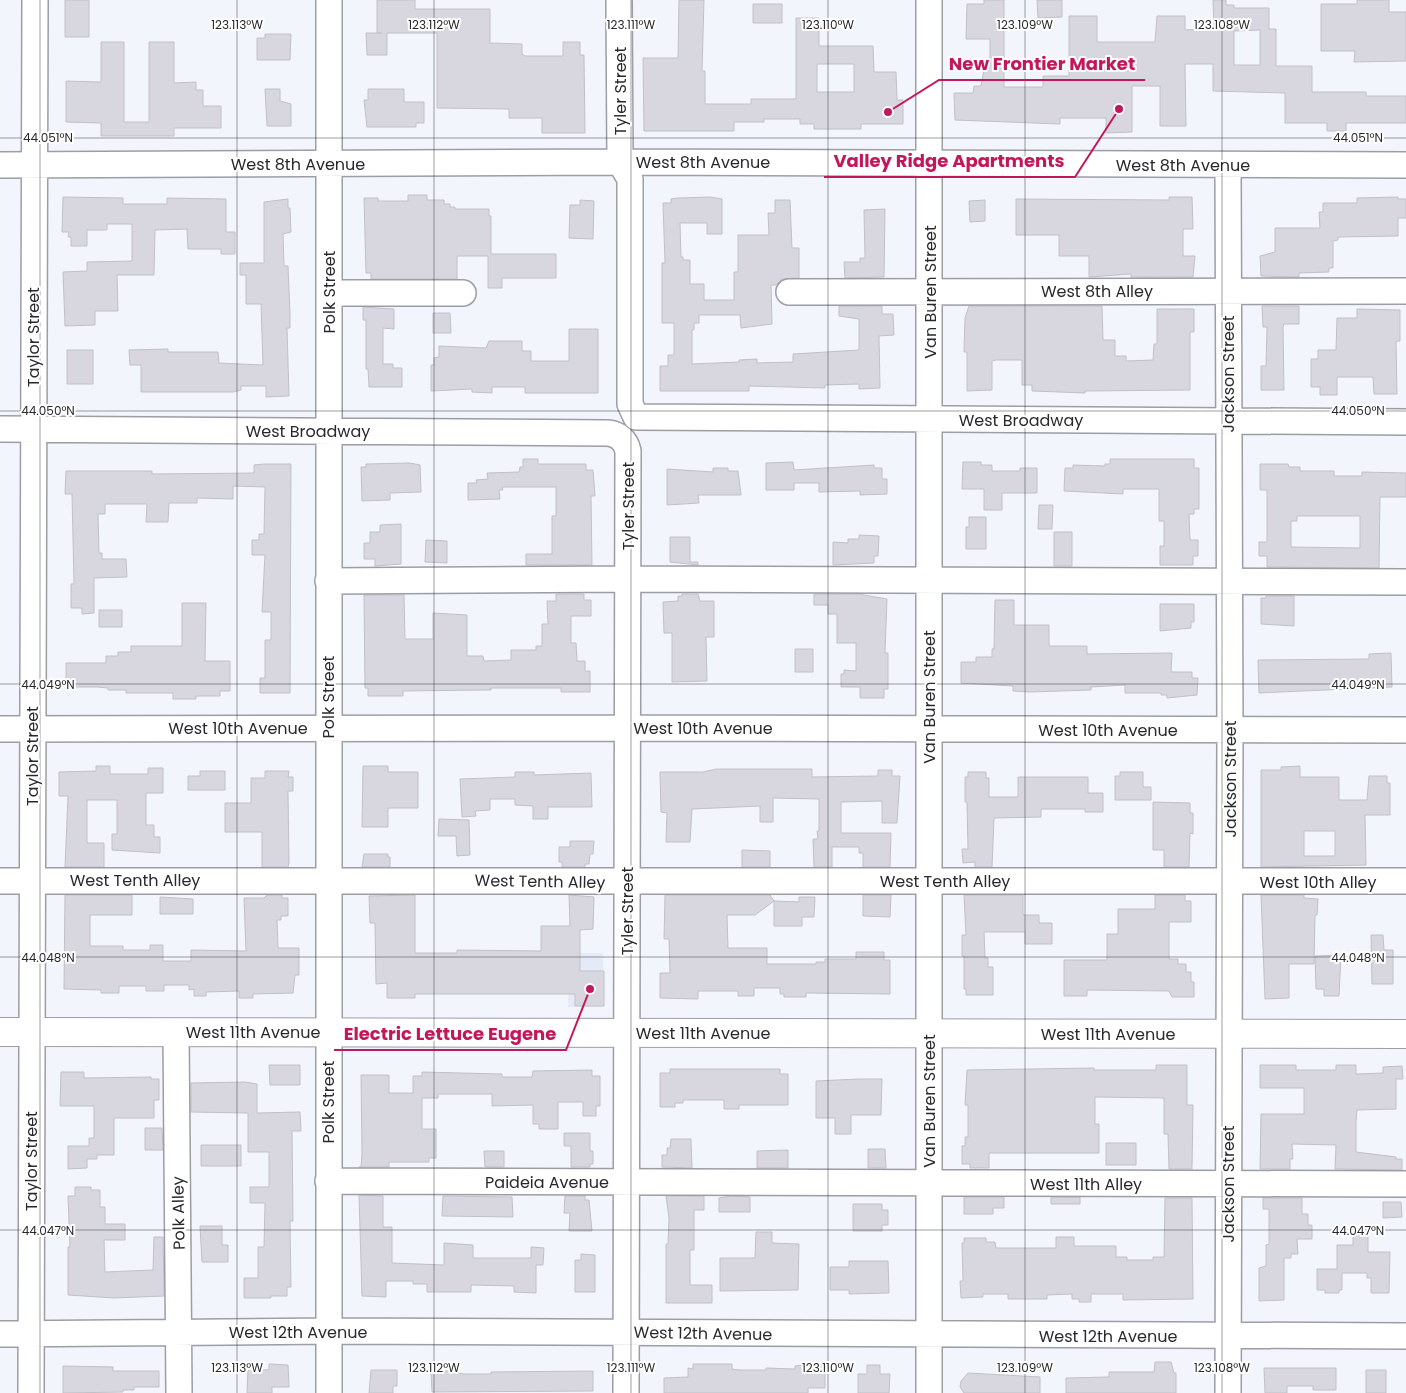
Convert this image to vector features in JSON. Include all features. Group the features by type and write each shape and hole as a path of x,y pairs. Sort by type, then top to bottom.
{"main road":[{"name":"West 11th Avenue","path":"0,1032 1406,1034"}],"street":[{"name":"Taylor Street","path":"31,1393 34,0"},
{"name":"Polk Street","path":"328,1393 329,0"},
{"name":"Tyler Street","path":"619,0 620,162 630,179 630,404 636,417"},
{"name":"Van Buren Street","path":"929,0 929,1393"},
{"name":"West 8th Avenue","path":"0,165 620,162 1406,165"},
{"name":"Jackson Street","path":"1228,165 1230,731 1228,1393"},
{"name":"West 8th Alley","path":"789,292 1406,291"},
{"path":"329,292 463,293"},
{"name":"West Broadway","path":"636,417 1406,422"},
{"name":"West Broadway","path":"0,429 616,434"},
{"name":"Tyler Street","path":"616,434 626,444 628,451 626,1393"},
{"path":"328,581 628,579 1406,582"},
{"name":"West 10th Avenue","path":"0,729 1406,730"},
{"name":"West Tenth Alley","path":"0,881 328,879 626,882 930,881 1230,883"},
{"name":"West 10th Alley","path":"1230,883 1406,881"},
{"name":"Polk Alley","path":"176,1032 180,1332 179,1393"},
{"name":"Paideia Avenue","path":"328,1181 766,1184"},
{"name":"West 11th Alley","path":"766,1184 1406,1184"},
{"name":"West 12th Avenue","path":"0,1334 362,1331 929,1336 1406,1336"}],"shaded area":[{"path":"569,953 603,953 604,1007 568,1007"}],"building":[{"path":"65,0 89,0 89,37 65,37"},
{"path":"377,0 415,0 415,9 490,9 490,43 522,44 522,54 525,56 563,56 563,42 580,42 580,55 584,55 585,133 542,133 542,118 509,118 509,109 437,108 437,33 387,33 387,55 367,55 366,33 377,33"},
{"path":"679,0 704,0 702,71 705,71 705,104 751,104 751,99 796,99 796,18 819,18 819,46 873,46 874,72 896,72 897,100 903,100 903,124 861,124 861,129 814,129 814,124 800,124 800,119 764,119 764,122 734,122 734,131 644,131 643,58 678,58","holes":["817,64 854,64 854,92 817,92"]},
{"path":"984,0 1004,0 1004,87 1043,87 1043,76 1069,76 1069,16 1097,16 1097,42 1155,42 1157,16 1185,16 1185,30 1214,28 1213,0 1226,0 1226,5 1234,5 1234,8 1269,8 1269,29 1276,29 1276,66 1312,66 1312,92 1366,92 1366,96 1406,96 1406,123 1346,123 1346,131 1327,131 1327,123 1285,123 1285,93 1213,91 1213,64 1185,64 1186,126 1160,126 1160,86 1132,86 1132,132 1106,133 1106,118 1060,118 1060,124 955,120 954,93 973,93 974,86 981,86 984,70 988,70 988,65 990,65 990,39 966,39 967,4 984,4","holes":["1260,30 1260,65 1234,65 1234,31"]},
{"path":"1037,0 1062,0 1062,17 1038,18"},
{"path":"1357,0 1389,0 1389,12 1406,12 1406,61 1354,62 1355,51 1321,51 1321,4 1357,4"},
{"path":"753,4 782,4 782,23 753,23"},
{"path":"265,34 291,34 290,60 257,60 257,38 265,38"},
{"path":"101,42 124,42 124,122 149,122 149,42 174,42 174,83 196,82 196,90 203,90 203,106 221,106 221,128 174,128 174,136 101,136 101,123 66,122 66,81 101,82"},
{"path":"265,89 280,89 280,101 291,104 291,126 267,126"},
{"path":"368,89 404,89 404,102 424,102 424,123 416,123 416,127 367,127 364,100 368,100"},
{"path":"408,195 427,195 427,200 444,200 444,204 450,204 450,207 455,207 455,209 489,209 489,216 491,216 491,254 556,254 556,278 502,278 502,288 488,288 488,256 457,256 457,279 371,279 371,273 366,273 364,198 378,198 378,201 408,201"},
{"path":"63,197 123,198 123,204 167,204 167,198 226,199 226,232 235,232 235,254 221,254 221,249 188,249 187,229 155,230 154,275 117,275 118,311 95,311 95,325 65,326 63,272 87,271 87,262 132,261 132,224 107,224 107,230 87,230 87,246 71,246 71,237 68,237 69,232 62,232"},
{"path":"710,197 722,199 722,234 707,234 707,223 680,223 681,257 683,257 683,260 690,260 690,284 704,284 704,300 734,300 734,272 738,272 738,235 769,235 768,213 775,213 775,200 790,200 792,248 799,248 799,278 782,279 776,285 771,285 772,324 741,328 740,315 699,315 699,323 694,323 694,330 692,330 692,364 739,362 739,360 757,359 757,363 793,362 793,354 859,350 859,319 839,316 839,306 882,306 882,314 893,314 894,335 879,336 880,388 859,389 859,384 825,385 825,388 749,386 749,391 660,391 660,366 668,366 668,355 674,355 674,323 662,323 662,263 665,263 663,203 671,203 671,199 678,198"},
{"path":"1169,197 1192,197 1193,229 1183,229 1183,256 1195,256 1193,277 1131,277 1131,274 1089,277 1089,256 1059,256 1059,235 1016,235 1016,199 1169,200"},
{"path":"1398,197 1398,199 1406,199 1406,218 1398,218 1398,236 1338,237 1338,240 1333,241 1333,268 1329,268 1329,272 1299,273 1299,277 1261,276 1260,256 1275,252 1275,228 1320,228 1319,212 1323,212 1323,203 1357,203 1357,198"},
{"path":"288,199 291,232 283,234 284,266 288,266 290,314 290,328 287,328 289,396 266,397 266,386 241,386 241,390 233,392 141,392 141,365 130,365 129,350 168,349 168,352 218,352 219,363 263,365 261,304 246,304 246,275 240,275 240,263 264,263 264,202"},
{"path":"580,200 594,201 593,239 569,238 570,205 580,205"},
{"path":"985,200 985,221 970,222 969,201"},
{"path":"885,209 884,277 845,278 844,262 860,262 860,258 865,258 864,210"},
{"path":"969,306 1102,306 1103,340 1115,340 1115,356 1126,356 1126,361 1153,360 1154,344 1157,344 1157,309 1194,309 1194,332 1190,332 1190,390 1085,391 1085,393 1032,391 1032,385 1022,385 1022,360 996,360 992,361 992,390 967,391 967,352 964,352 965,318"},
{"path":"1262,306 1299,306 1299,324 1284,324 1283,327 1284,390 1261,390 1261,366 1266,366 1267,327 1263,327"},
{"path":"363,307 394,309 394,329 383,328 383,364 393,364 393,368 402,368 402,387 369,387 368,369 366,369 366,320 363,320"},
{"path":"1357,309 1400,310 1400,341 1396,341 1397,394 1374,394 1373,377 1337,377 1337,395 1320,395 1320,387 1311,387 1311,359 1318,359 1318,350 1336,350 1337,318 1357,318"},
{"path":"433,313 450,313 451,333 433,333"},
{"path":"569,329 598,329 598,393 525,393 525,387 492,387 492,393 472,392 472,389 431,391 431,365 434,365 434,358 439,357 439,346 486,348 489,341 522,341 522,351 531,351 531,361 569,361"},
{"path":"67,350 93,350 93,384 67,384"},
{"path":"523,459 538,459 538,464 586,464 586,470 593,470 595,496 591,496 592,565 526,565 526,554 552,554 552,516 556,516 556,487 502,487 503,490 499,490 500,499 468,500 468,483 477,483 476,480 488,479 487,473 519,472 520,467 523,467"},
{"path":"1110,459 1194,459 1194,468 1199,468 1199,509 1194,509 1194,514 1189,514 1190,540 1198,540 1198,556 1193,556 1193,565 1160,565 1160,546 1164,546 1164,521 1159,521 1159,489 1123,489 1123,494 1064,491 1065,468 1073,468 1073,465 1105,466 1105,464 1110,464"},
{"path":"793,462 794,470 874,465 874,468 882,468 882,479 887,479 887,494 860,495 860,491 819,492 819,483 794,483 794,490 766,490 766,463"},
{"path":"963,462 981,462 981,465 992,465 992,471 1020,471 1020,468 1037,468 1037,493 1002,493 1002,510 984,510 984,489 962,489"},
{"path":"410,463 420,465 421,492 390,493 390,500 362,501 361,467 366,467 366,464"},
{"path":"291,464 290,693 260,693 260,678 265,678 265,640 271,640 271,612 262,612 265,555 252,555 252,540 259,540 259,534 264,534 265,487 233,486 233,499 197,498 197,503 169,503 168,522 146,522 147,504 105,504 105,514 98,514 99,553 102,553 102,559 126,559 127,577 94,578 94,613 82,614 82,608 71,608 71,584 74,584 72,494 65,494 66,471 152,471 152,474 254,473 254,465"},
{"path":"1260,464 1288,464 1289,467 1300,467 1300,471 1334,471 1334,476 1362,476 1362,472 1406,473 1406,497 1380,497 1379,568 1267,567 1267,556 1259,556 1259,542 1267,542 1267,490 1260,490","holes":["1297,516 1360,516 1360,548 1291,547 1291,521 1297,521"]},
{"path":"713,468 728,468 728,471 738,471 741,495 698,495 699,503 667,505 667,469 713,472"},
{"path":"1039,505 1053,505 1052,529 1038,529"},
{"path":"969,517 986,517 986,549 966,549 966,527 969,527"},
{"path":"401,524 401,564 375,566 375,559 364,559 364,543 370,543 370,532 380,532 380,525"},
{"path":"1054,532 1072,532 1072,566 1054,566"},
{"path":"859,535 879,536 878,556 874,556 874,563 833,565 833,542 848,543 848,539 859,539"},
{"path":"670,537 690,537 690,562 698,562 698,565 670,562"},
{"path":"426,540 447,541 447,563 425,562"},
{"path":"556,594 584,594 584,600 591,600 591,616 571,616 571,643 576,643 577,661 585,661 585,671 590,671 590,692 561,692 561,688 491,688 491,690 403,691 403,696 368,696 368,688 365,688 364,595 404,595 405,639 433,639 433,613 467,615 467,656 483,656 484,661 511,660 511,650 536,650 536,646 542,646 542,624 548,624 547,601 556,601"},
{"path":"682,594 698,594 700,601 714,601 714,637 706,637 707,681 672,682 672,633 664,633 663,602 678,601 678,596 682,596"},
{"path":"814,594 858,594 887,599 885,653 888,653 888,689 884,689 884,698 860,698 860,687 841,687 841,674 844,674 844,670 856,671 856,643 837,643 837,614 828,614 828,605 814,605"},
{"path":"1266,596 1294,596 1294,626 1261,624 1261,598 1266,598"},
{"path":"995,600 1014,600 1014,625 1049,625 1049,646 1087,646 1087,654 1172,653 1171,672 1192,672 1192,678 1198,678 1197,695 1167,698 1167,695 1161,695 1161,693 1125,693 1125,685 1091,687 1091,690 1030,692 1013,691 1013,686 961,683 961,662 976,662 976,657 992,657 992,649 994,649"},
{"path":"182,603 206,603 205,661 230,661 230,691 220,691 220,696 196,696 196,699 173,699 173,693 126,693 126,690 108,690 108,688 66,687 66,663 106,663 106,656 118,656 118,652 131,652 131,646 182,646"},
{"path":"1160,604 1194,604 1194,622 1191,622 1191,628 1160,631"},
{"path":"99,610 122,610 122,627 99,627"},
{"path":"795,649 813,649 813,672 795,672"},
{"path":"1391,653 1392,687 1259,693 1258,660 1369,659 1369,654"},
{"path":"96,766 110,766 110,774 148,774 148,768 163,768 163,793 146,793 146,825 154,825 154,837 160,837 160,853 112,850 112,834 117,834 117,800 87,800 87,843 104,843 104,867 65,867 68,796 59,796 59,772 96,771"},
{"path":"363,766 388,766 388,772 418,772 418,808 388,808 388,827 362,827"},
{"path":"1300,766 1300,777 1339,777 1339,800 1367,800 1369,776 1387,776 1387,783 1390,783 1390,815 1365,815 1366,865 1261,867 1261,770 1281,770 1281,767","holes":["1304,831 1335,831 1335,856 1304,856"]},
{"path":"716,769 812,769 812,777 878,776 878,770 892,770 892,776 900,776 897,823 882,823 882,801 841,802 841,833 891,833 890,867 863,867 863,853 859,853 859,847 832,847 832,867 814,867 813,839 818,839 819,799 773,798 773,822 760,822 760,806 692,809 690,842 666,842 667,813 661,812 660,772 703,772"},
{"path":"200,771 225,771 225,790 188,790 188,776 200,776"},
{"path":"265,771 289,771 288,777 293,777 293,791 288,791 288,867 262,867 262,832 225,832 225,803 251,803 251,778 265,778"},
{"path":"515,772 534,772 534,775 591,773 592,807 548,807 548,819 533,819 533,806 515,805 515,799 490,799 490,810 475,811 476,816 462,817 460,779 515,777"},
{"path":"968,772 986,772 986,778 989,778 989,797 1018,797 1018,777 1088,777 1088,793 1103,793 1103,812 1085,812 1085,809 1041,809 1041,817 994,818 992,867 975,867 975,862 963,863 962,849 968,849 965,777 968,777"},
{"path":"1120,772 1143,772 1143,787 1151,787 1151,800 1115,800 1115,776 1120,776"},
{"path":"1153,802 1190,803 1190,813 1193,813 1193,834 1190,833 1189,867 1164,867 1164,850 1153,850"},
{"path":"439,819 469,820 470,855 457,856 456,836 438,836"},
{"path":"570,841 594,841 593,854 590,854 589,864 585,864 585,867 562,867 562,862 559,862 559,847 570,847"},
{"path":"742,850 770,851 770,867 742,867"},
{"path":"364,854 388,854 388,857 390,857 390,867 362,867"},
{"path":"65,895 132,895 132,915 90,915 90,946 123,946 123,950 150,950 150,945 163,945 163,961 191,961 191,950 246,951 244,898 264,898 267,895 282,895 282,898 288,898 288,916 281,916 281,920 277,920 278,948 299,948 299,975 295,975 293,993 253,994 253,998 239,998 239,991 206,992 206,996 194,996 194,989 189,990 189,985 164,985 164,991 146,991 146,986 119,986 119,993 101,993 101,990 64,989"},
{"path":"415,895 415,953 457,953 457,950 541,951 541,926 570,926 569,895 594,897 593,929 580,930 580,971 604,971 604,1006 575,1006 575,994 415,994 415,998 387,998 387,983 376,984 375,923 370,923 369,896"},
{"path":"665,895 770,895 774,901 755,915 727,915 728,948 767,948 767,964 816,964 816,962 825,962 825,959 856,959 856,952 884,952 884,960 890,960 890,994 806,993 806,997 784,997 784,994 780,994 780,988 754,988 754,996 738,996 738,991 698,991 698,999 660,998 660,973 670,973 669,939 664,939"},
{"path":"863,895 891,895 890,917 863,916"},
{"path":"964,895 1023,895 1023,915 1039,915 1039,923 1052,923 1052,944 1025,944 1025,932 984,932 985,958 988,958 988,967 993,967 993,995 966,995 966,989 964,989 962,935 966,935"},
{"path":"1155,895 1185,895 1185,901 1191,901 1191,922 1169,922 1169,959 1178,959 1178,964 1186,964 1186,972 1191,972 1191,982 1194,982 1194,997 1172,997 1169,991 1087,990 1087,996 1064,996 1064,960 1107,960 1107,934 1118,934 1118,909 1155,909"},
{"path":"1261,895 1304,895 1304,898 1318,899 1317,915 1315,915 1314,964 1289,964 1289,998 1265,999"},
{"path":"160,897 193,899 193,914 160,914"},
{"path":"799,897 815,897 814,917 802,917 802,926 774,926 774,901 799,902"},
{"path":"1371,935 1383,935 1384,950 1393,950 1393,984 1372,984"},
{"path":"1341,955 1339,996 1324,996 1324,989 1316,989 1315,956"},
{"path":"269,1065 300,1065 300,1085 270,1085"},
{"path":"1156,1065 1187,1065 1187,1105 1193,1105 1192,1169 1169,1169 1168,1134 1164,1134 1164,1098 1095,1097 1095,1124 1099,1124 1099,1153 989,1153 989,1168 970,1168 970,1164 962,1164 962,1146 965,1146 965,1137 968,1137 968,1105 965,1105 967,1070 1094,1068 1094,1070 1156,1070"},
{"path":"1260,1065 1296,1065 1296,1070 1336,1070 1336,1065 1356,1065 1356,1074 1383,1073 1383,1067 1402,1066 1403,1079 1396,1079 1396,1109 1357,1110 1356,1152 1402,1159 1402,1170 1335,1169 1336,1145 1292,1144 1293,1159 1290,1159 1290,1169 1260,1169 1261,1114 1304,1114 1304,1088 1260,1088"},
{"path":"670,1069 780,1069 780,1074 788,1074 788,1105 739,1105 739,1109 724,1109 724,1100 683,1100 683,1103 675,1103 675,1107 660,1107 660,1073 670,1073"},
{"path":"592,1070 592,1076 600,1076 600,1106 596,1106 596,1116 583,1116 583,1102 558,1102 558,1129 539,1129 539,1124 533,1124 533,1105 492,1106 492,1094 438,1094 438,1098 422,1098 422,1129 436,1129 436,1158 429,1158 429,1162 389,1162 389,1167 361,1167 361,1075 389,1075 389,1093 413,1093 413,1076 422,1076 422,1072 502,1074 502,1077 532,1077 533,1071"},
{"path":"61,1072 84,1072 84,1078 151,1077 151,1079 159,1079 159,1100 154,1100 154,1118 114,1118 114,1155 97,1155 97,1159 87,1159 87,1168 68,1169 68,1146 89,1146 89,1138 94,1138 94,1106 60,1106"},
{"path":"882,1079 881,1115 851,1115 851,1134 835,1134 835,1118 816,1118 816,1081"},
{"path":"245,1082 257,1084 257,1113 300,1112 301,1131 292,1131 293,1221 290,1221 291,1287 287,1287 287,1296 244,1298 244,1278 258,1278 258,1247 264,1247 265,1203 250,1203 250,1187 269,1187 269,1152 248,1152 248,1113 191,1112 191,1083"},
{"path":"145,1128 162,1128 163,1150 145,1150"},
{"path":"564,1133 590,1133 590,1151 593,1151 593,1164 590,1164 590,1167 571,1167 571,1146 564,1146"},
{"path":"671,1139 691,1139 692,1168 662,1167 662,1155 667,1155 667,1148 670,1148"},
{"path":"1106,1143 1136,1143 1136,1165 1106,1165"},
{"path":"201,1145 241,1145 241,1166 201,1166"},
{"path":"868,1149 885,1149 886,1168 868,1168"},
{"path":"788,1150 788,1168 757,1168 757,1151"},
{"path":"484,1151 504,1151 504,1167 485,1167"},
{"path":"75,1187 91,1187 91,1190 100,1190 100,1207 105,1207 105,1224 125,1224 125,1240 104,1240 105,1272 153,1270 154,1237 163,1237 164,1296 114,1298 68,1295 68,1247 70,1247 68,1196 75,1196"},
{"path":"359,1195 383,1196 383,1227 392,1227 392,1263 444,1265 444,1243 473,1245 473,1258 531,1258 531,1247 544,1248 543,1265 536,1265 536,1293 514,1292 514,1286 471,1285 471,1292 427,1292 427,1284 413,1284 413,1281 386,1281 386,1297 362,1296"},
{"path":"443,1196 512,1197 513,1217 442,1216"},
{"path":"565,1196 585,1196 585,1200 589,1200 592,1231 569,1231 570,1213 564,1213"},
{"path":"666,1196 704,1196 704,1210 694,1210 694,1250 690,1250 690,1285 712,1285 712,1303 666,1303 666,1244 668,1244 669,1218"},
{"path":"731,1196 750,1197 750,1212 719,1212 719,1198"},
{"path":"964,1197 1004,1197 1004,1208 993,1208 993,1214 964,1214"},
{"path":"1051,1197 1080,1197 1080,1204 1051,1204"},
{"path":"1165,1198 1192,1198 1193,1299 1123,1300 1123,1294 1091,1294 1091,1302 1079,1302 1079,1299 1072,1299 1072,1294 1047,1295 1047,1299 1008,1299 1008,1294 983,1294 983,1297 961,1298 960,1281 963,1281 962,1243 964,1243 964,1238 986,1238 986,1242 995,1242 996,1248 1056,1248 1056,1237 1074,1237 1074,1246 1116,1246 1116,1257 1127,1257 1127,1260 1153,1260 1153,1257 1164,1257"},
{"path":"1263,1198 1302,1198 1302,1214 1308,1214 1308,1225 1312,1225 1312,1239 1297,1239 1298,1254 1291,1254 1291,1258 1284,1258 1284,1300 1259,1301 1259,1268 1266,1266 1266,1245 1269,1244 1269,1209 1263,1209"},
{"path":"1383,1202 1401,1202 1402,1217 1383,1218"},
{"path":"853,1204 882,1204 882,1210 888,1210 888,1225 882,1225 882,1231 853,1231"},
{"path":"200,1226 222,1226 222,1245 228,1245 228,1262 202,1262"},
{"path":"756,1232 772,1232 772,1243 799,1244 798,1290 720,1291 720,1258 755,1258"},
{"path":"1353,1232 1368,1232 1368,1252 1390,1252 1389,1293 1371,1293 1371,1278 1367,1278 1367,1273 1342,1273 1342,1290 1339,1290 1339,1293 1325,1293 1325,1290 1317,1290 1317,1269 1337,1269 1337,1245 1353,1245"},
{"path":"581,1254 595,1255 595,1292 575,1292 575,1260 581,1260"},
{"path":"849,1261 888,1261 889,1293 849,1294 849,1290 830,1290 830,1267 849,1267"},
{"path":"1155,1362 1171,1362 1174,1373 1176,1373 1176,1393 1066,1393 1066,1378 1109,1377 1109,1372 1154,1372"},
{"path":"269,1364 288,1365 289,1387 272,1387 272,1393 247,1393 248,1369 269,1370"},
{"path":"693,1364 732,1364 732,1369 739,1370 766,1370 766,1368 795,1369 795,1366 825,1365 825,1388 808,1388 808,1393 664,1393 664,1378 688,1377 688,1368 693,1369"},
{"path":"867,1365 880,1365 880,1374 890,1374 889,1393 858,1393 858,1374 867,1374"},
{"path":"63,1366 113,1367 113,1371 159,1371 159,1387 134,1387 134,1390 123,1390 123,1392 63,1393"},
{"path":"1264,1368 1336,1368 1336,1390 1313,1390 1313,1386 1287,1386 1287,1393 1265,1393"},
{"path":"371,1370 397,1370 397,1386 393,1386 393,1393 369,1393"},
{"path":"1366,1370 1386,1370 1386,1393 1366,1393"},
{"path":"454,1371 454,1373 465,1374 491,1374 491,1372 593,1371 593,1391 432,1392 431,1373"},
{"path":"968,1373 1040,1377 1040,1393 964,1393 960,1387 961,1381"}],"place":[{"name":"Valley Ridge Apartments","path":"1119,109"},
{"name":"New Frontier Market","path":"888,112"},
{"name":"Electric Lettuce Eugene","path":"590,989"}]}
